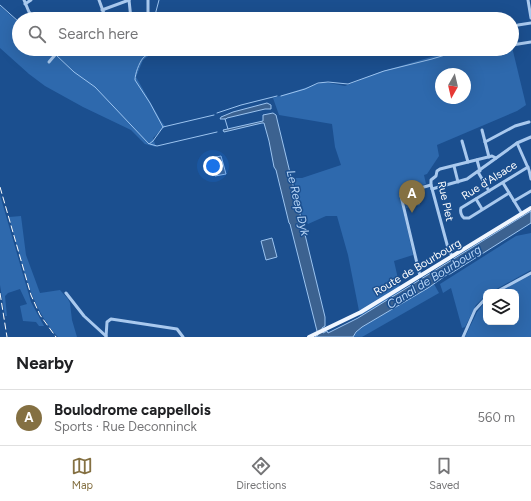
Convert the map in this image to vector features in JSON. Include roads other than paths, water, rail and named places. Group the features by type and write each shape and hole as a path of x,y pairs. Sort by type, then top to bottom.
{"main road":[{"name":"Route de Bourbourg","path":"309,337 358,314 531,208"}],"street":[{"path":"29,12 25,2 31,0"},
{"path":"98,0 102,10 129,0 131,12"},
{"path":"148,0 148,12"},
{"path":"528,0 531,18"},
{"path":"519,25 531,23"},
{"path":"519,44 531,42"},
{"path":"49,62 54,56"},
{"path":"485,142 515,126 529,122"},
{"path":"482,130 489,157"},
{"path":"432,189 467,179 517,143 531,138"},
{"path":"462,141 468,162"},
{"path":"517,143 528,167 531,179"},
{"path":"458,182 454,166 493,156 496,158"},
{"path":"477,160 479,171 489,191"},
{"name":"Rue Plet","path":"452,256 446,243 431,180 439,170 454,166"},
{"name":"Rue d'Alsace","path":"482,209 466,219 462,216 462,208 528,167"},
{"path":"503,182 522,214"},
{"path":"420,276 401,196 404,193 431,185"},
{"path":"514,201 531,191"},
{"path":"476,199 482,209 509,193"},
{"path":"502,289 531,273"},
{"path":"66,293 84,316 106,337"},
{"path":"463,337 476,309 483,301"},
{"path":"106,337 107,323 111,319 177,328 183,337"}],"water":[{"path":"267,103 271,105 271,109 220,119 221,117 233,112"},
{"name":"Canal de Bourbourg","path":"273,113 276,115 325,317 325,326 322,328 323,333 327,331 328,333 358,318 531,211 531,223 428,288 362,327 353,337 315,337 318,335 264,123 224,132 223,130 263,121 263,115"},
{"path":"221,156 226,174 215,176 211,158"},
{"path":"272,238 277,257 266,260 261,241"}],"waterway":[{"path":"156,12 159,0"},
{"name":"Le Reep Dyk","path":"0,5 12,16"},
{"name":"Le Reep Dyk","path":"57,56 74,72 95,87 149,144 163,127 214,115"},
{"path":"146,56 136,72 135,80 163,127"},
{"name":"Le Reep Dyk","path":"281,96 305,89 318,83 328,82 348,84 384,71 442,56"},
{"name":"Le Reep Dyk","path":"217,113 277,96"},
{"path":"225,119 228,129"},
{"name":"Le Reep Dyk","path":"150,144 157,146 217,132"}],"railway":[{"path":"0,187 31,295 40,315 56,337"},
{"path":"0,293 7,337"}],"place":[{"name":"Boulodrome cappellois","path":"412,213"}]}
